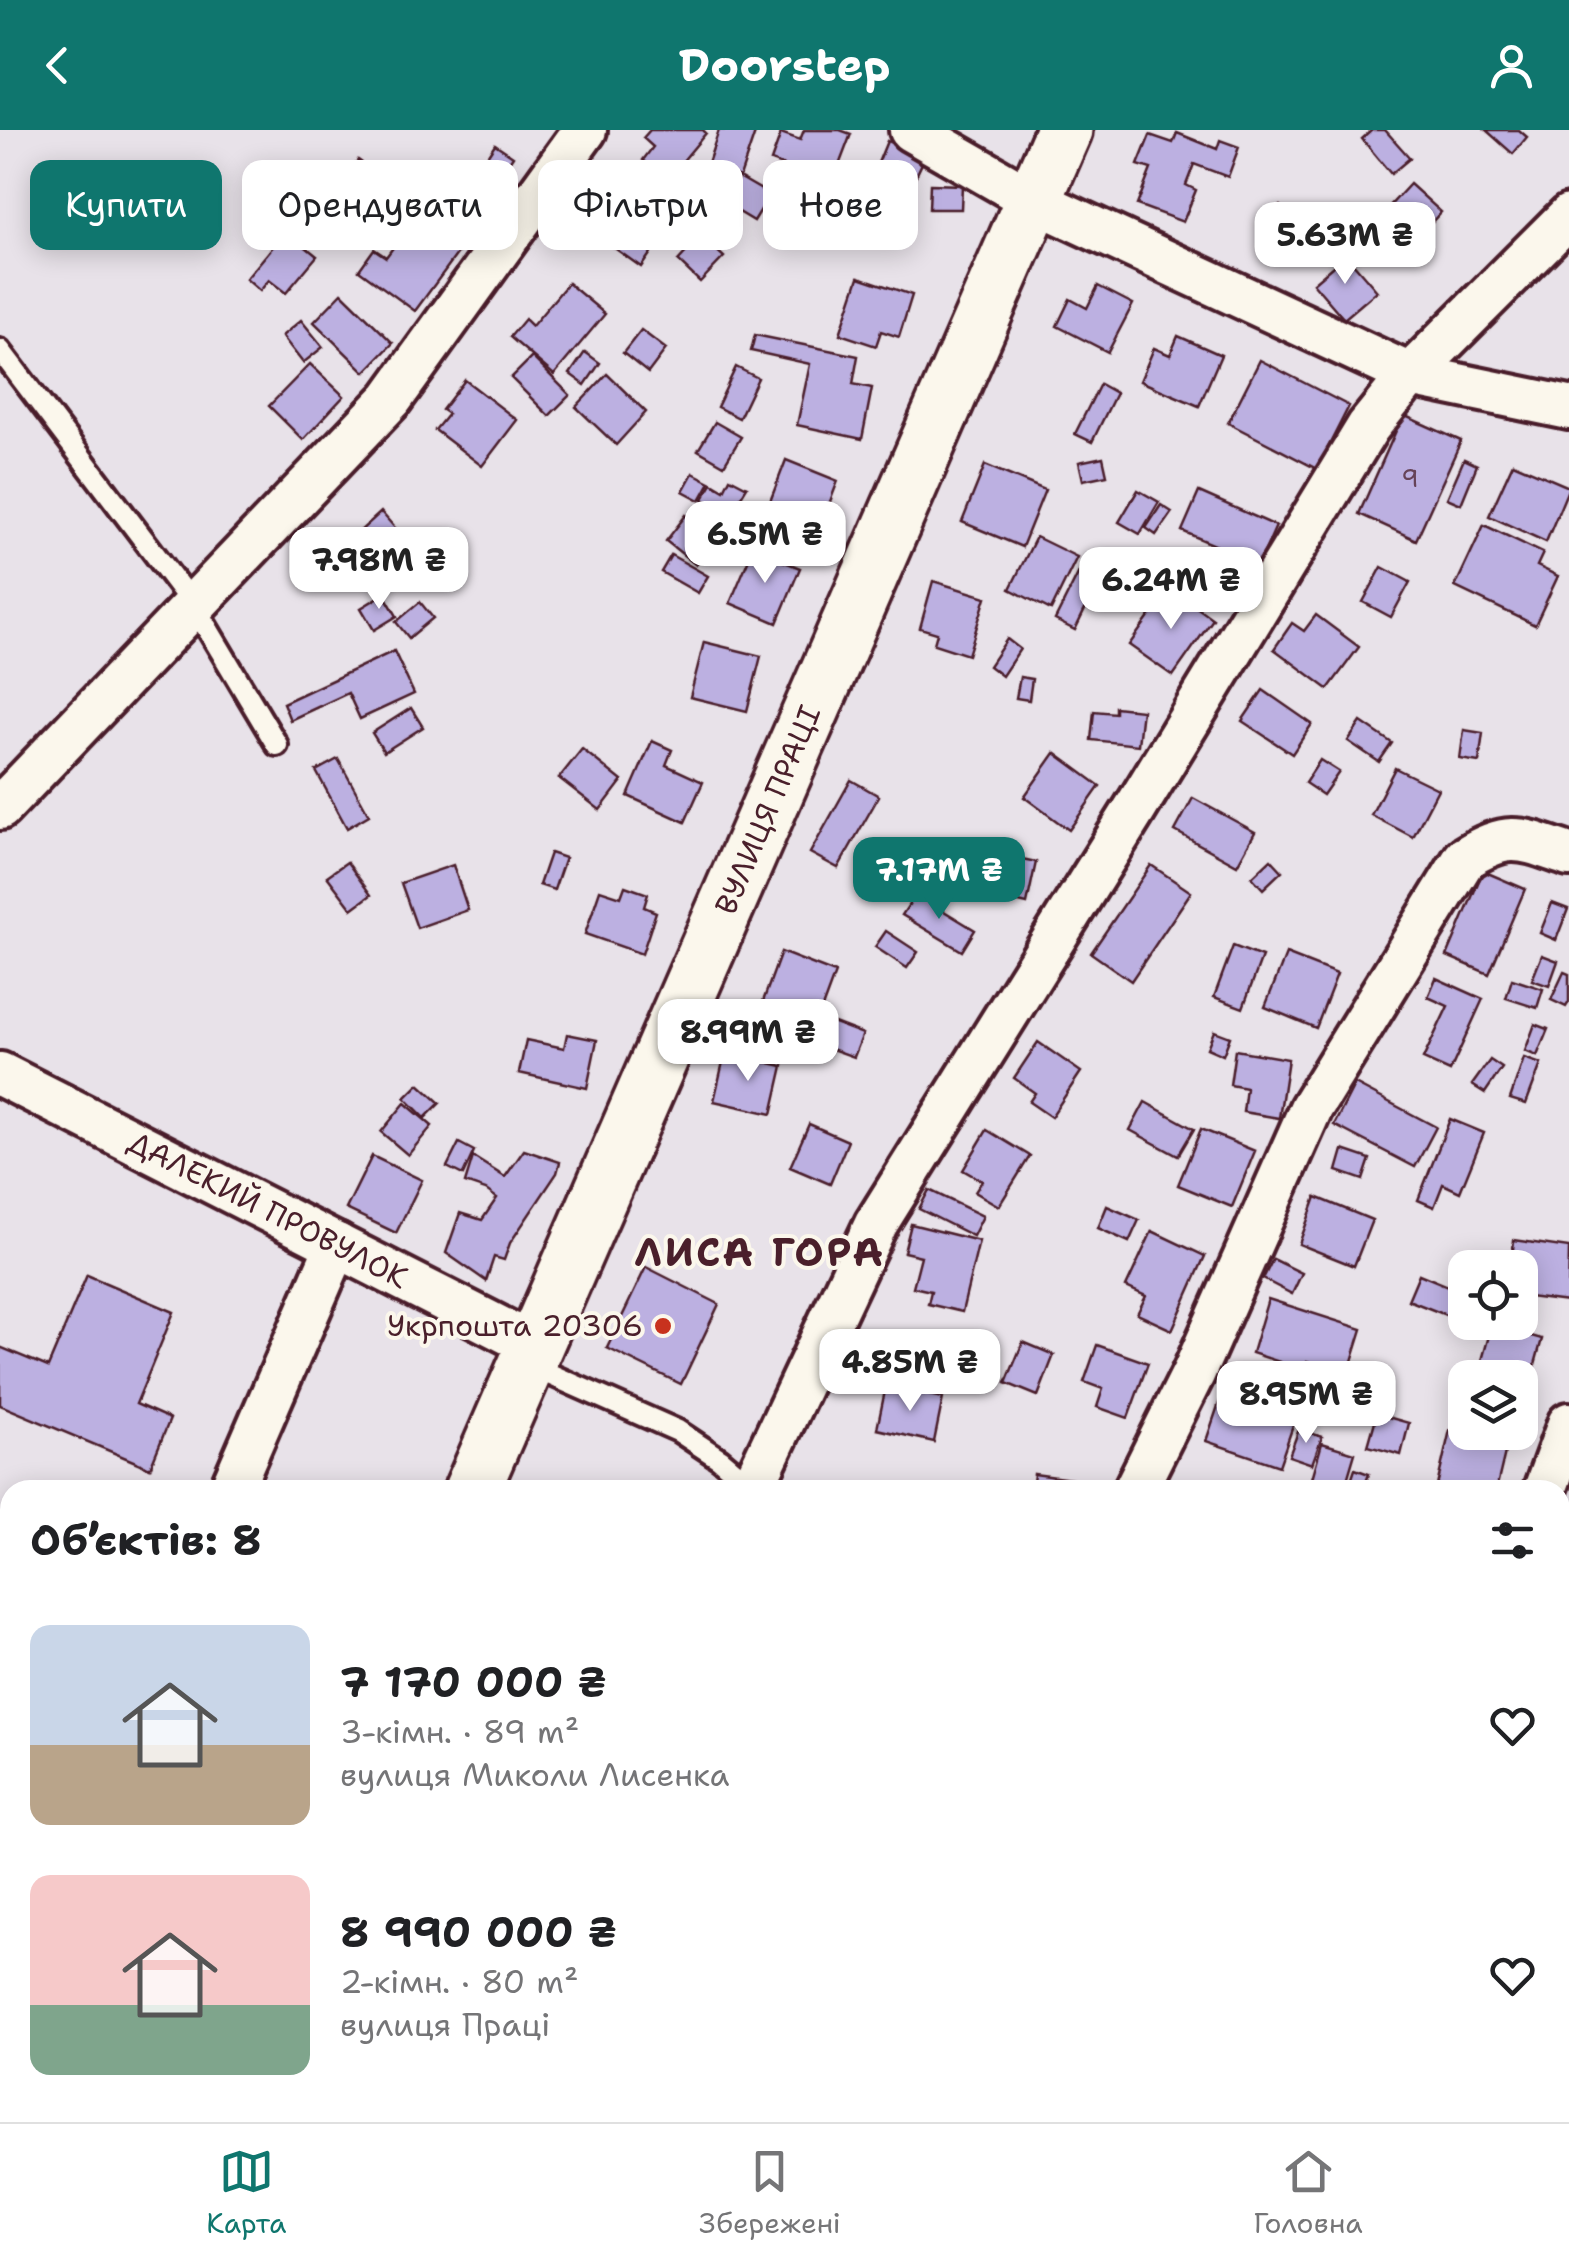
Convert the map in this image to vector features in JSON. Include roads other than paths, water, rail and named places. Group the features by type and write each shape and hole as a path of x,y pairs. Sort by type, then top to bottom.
{"main road":[{"name":"ВУЛИЦЯ ПРАЦІ","path":"476,1480 1064,130"}],"street":[{"path":"0,808 391,399 585,130"},
{"path":"911,130 1033,200 1410,375 1569,408"},
{"path":"759,1480 876,1224 1136,809 1368,427 1410,375 1569,216"},
{"path":"1140,1480 1194,1372 1312,1108 1465,858 1491,842 1522,840 1569,856"},
{"name":"ДАЛЕКИЙ ПРОВУЛОК","path":"0,1074 337,1245 531,1355"},
{"path":"235,1480 337,1245"},
{"path":"1549,1480 1569,1424"}],"lane":[{"path":"0,350 194,606 277,745"},
{"path":"531,1355 678,1432 744,1480"}],"place":[{"name":"Укрпошта 20306","path":"663,1326"}],"district":[{"name":"ЛИСА ГОРА","path":"760,1252"}]}
